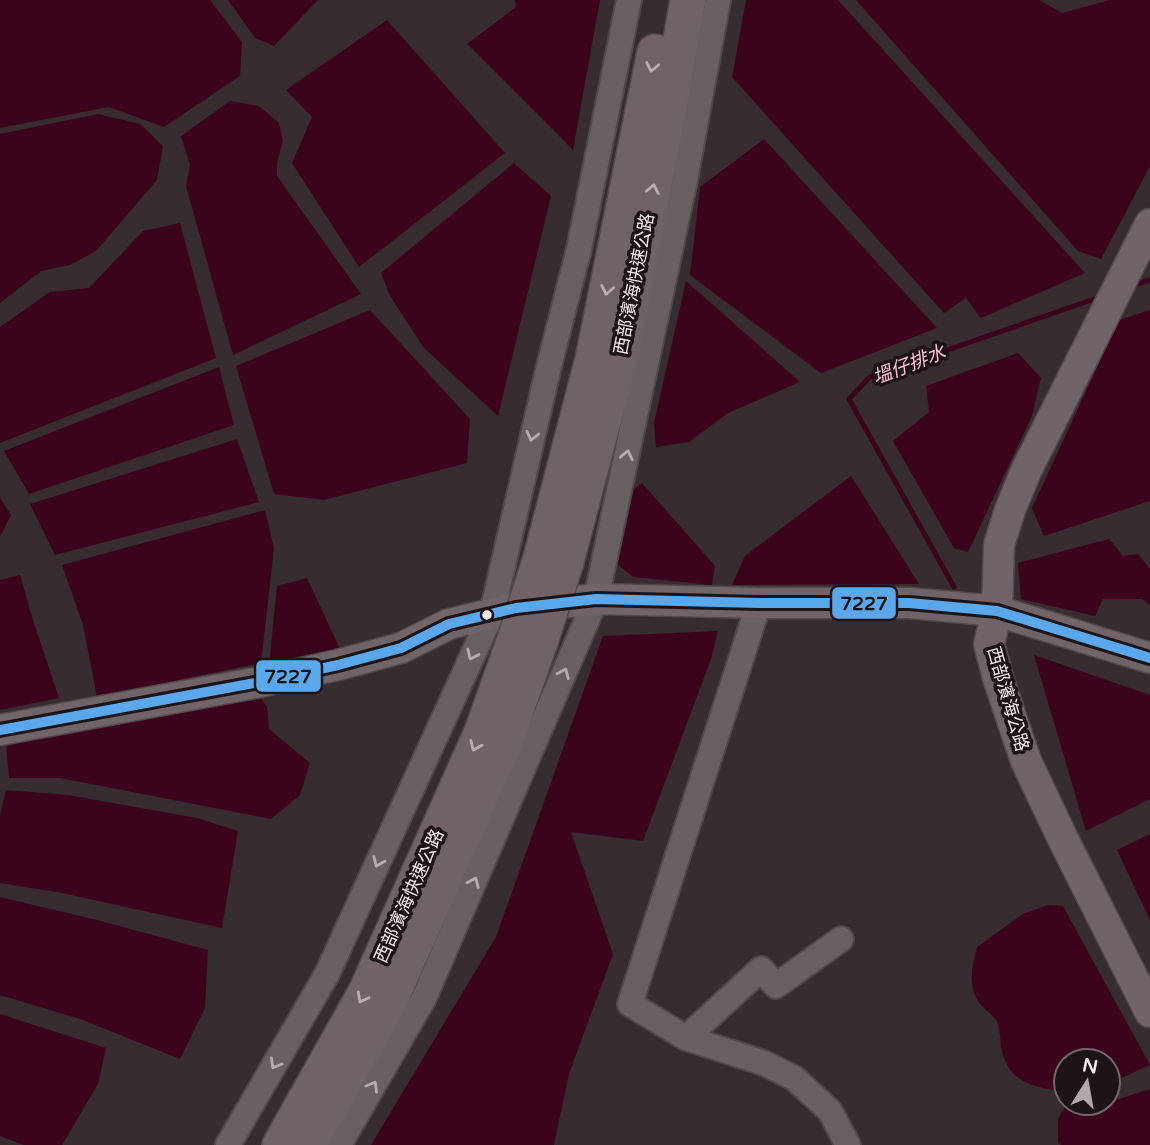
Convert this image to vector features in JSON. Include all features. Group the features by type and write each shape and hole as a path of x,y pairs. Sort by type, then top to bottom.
{"highway":[{"name":"西部濱海快速公路","path":"553,562 665,0"},
{"name":"西部濱海快速公路","path":"553,562 618,365 688,0"},
{"path":"516,631 553,562"},
{"name":"西部濱海快速公路","path":"280,1145 366,992 482,732 516,631"},
{"name":"西部濱海快速公路","path":"308,1145 389,1002 505,741 516,631"}],"main road":[{"name":"西部濱海公路","path":"1150,224 1141,262 1026,471 1010,510 999,545 997,611 989,644 1026,761 1150,1012"},
{"path":"0,730 338,665 401,648 449,624 516,631 516,608 596,599 909,603 997,611 1150,658"}],"street":[{"path":"228,1145 327,974 516,631 548,370 579,249 629,0"},
{"path":"340,1145 424,998 596,599 685,180 718,0"},
{"path":"759,603 630,1004 686,1038 764,1063 794,1077 830,1111 848,1145"},
{"path":"686,1038 761,969 776,986 841,939"}],"shaded area":[{"path":"0,0 210,0 242,42 240,76 164,127 109,107 0,128"},
{"path":"228,0 318,0 274,46 255,38"},
{"path":"515,0 600,0 573,150 467,44 516,7"},
{"path":"746,0 838,0 1085,273 981,318 966,298 944,313 732,77"},
{"path":"856,0 1039,0 1062,13 1110,0 1150,0 1150,166 1101,259 1078,251"},
{"path":"387,20 505,153 359,267 292,163 312,117 286,90"},
{"path":"230,101 259,106 279,123 283,141 277,163 277,176 361,294 233,355 186,186 190,165 181,136"},
{"path":"98,114 140,124 163,146 157,180 96,251 70,265 41,271 0,303 0,134"},
{"path":"764,139 937,328 821,373 690,275 700,187"},
{"path":"514,163 551,196 498,416 424,348 390,296 381,273"},
{"path":"180,223 216,358 0,443 0,327 50,292 89,288 143,231"},
{"path":"686,281 800,382 728,413 689,442 656,447 654,423"},
{"path":"370,310 470,419 467,463 324,500 274,494 236,366"},
{"path":"1150,310 1150,501 1044,536 1032,508 1119,320"},
{"path":"1018,353 1041,378 1032,416 968,552 954,548 893,441 929,412 926,386"},
{"path":"219,367 234,425 29,494 4,451"},
{"path":"237,439 259,502 55,555 30,504"},
{"path":"851,476 919,584 732,585 745,556"},
{"path":"642,483 715,566 712,585 633,577 612,560 634,489"},
{"path":"0,498 11,515 0,537"},
{"path":"265,510 274,548 261,663 97,697 83,625 62,565"},
{"path":"1109,539 1123,556 1138,554 1150,569 1150,605 1142,599 1103,599 1095,616 1021,599 1018,563"},
{"path":"20,575 59,698 0,710 0,580"},
{"path":"307,578 340,649 269,666 277,586"},
{"path":"718,631 711,659 643,841 571,832 613,954 569,1074 554,1145 371,1145 496,937 603,636"},
{"path":"1034,655 1150,695 1150,799 1086,831"},
{"path":"259,695 267,707 269,729 310,763 300,795 271,819 60,778 9,778 6,743"},
{"path":"6,790 68,795 197,818 238,831 222,928 57,892 0,883 0,816"},
{"path":"1150,834 1150,920 1117,850"},
{"path":"0,897 208,950 205,1008 180,1059 83,1020 0,995"},
{"path":"1048,905 1063,906 1150,1065 1122,1078 1122,1047 1052,1047 1052,1089 1024,1081 1009,1069 1004,1059 997,1023 980,1004 973,990 972,969 977,947 1023,914"},
{"path":"0,1014 106,1048 98,1084 62,1145 24,1145 0,1136"},
{"path":"1150,1089 1150,1145 1061,1145 1058,1142 1059,1117 1122,1117 1122,1098"}],"waterway":[{"name":"塭仔排水","path":"1134,285 1150,280"},
{"name":"塭仔排水","path":"954,587 849,399 870,377 1100,297"}],"transit line":[{"name":"7227","path":"0,730 338,665 401,648 449,624 516,608 596,599 909,603 997,611 1150,658"}]}
